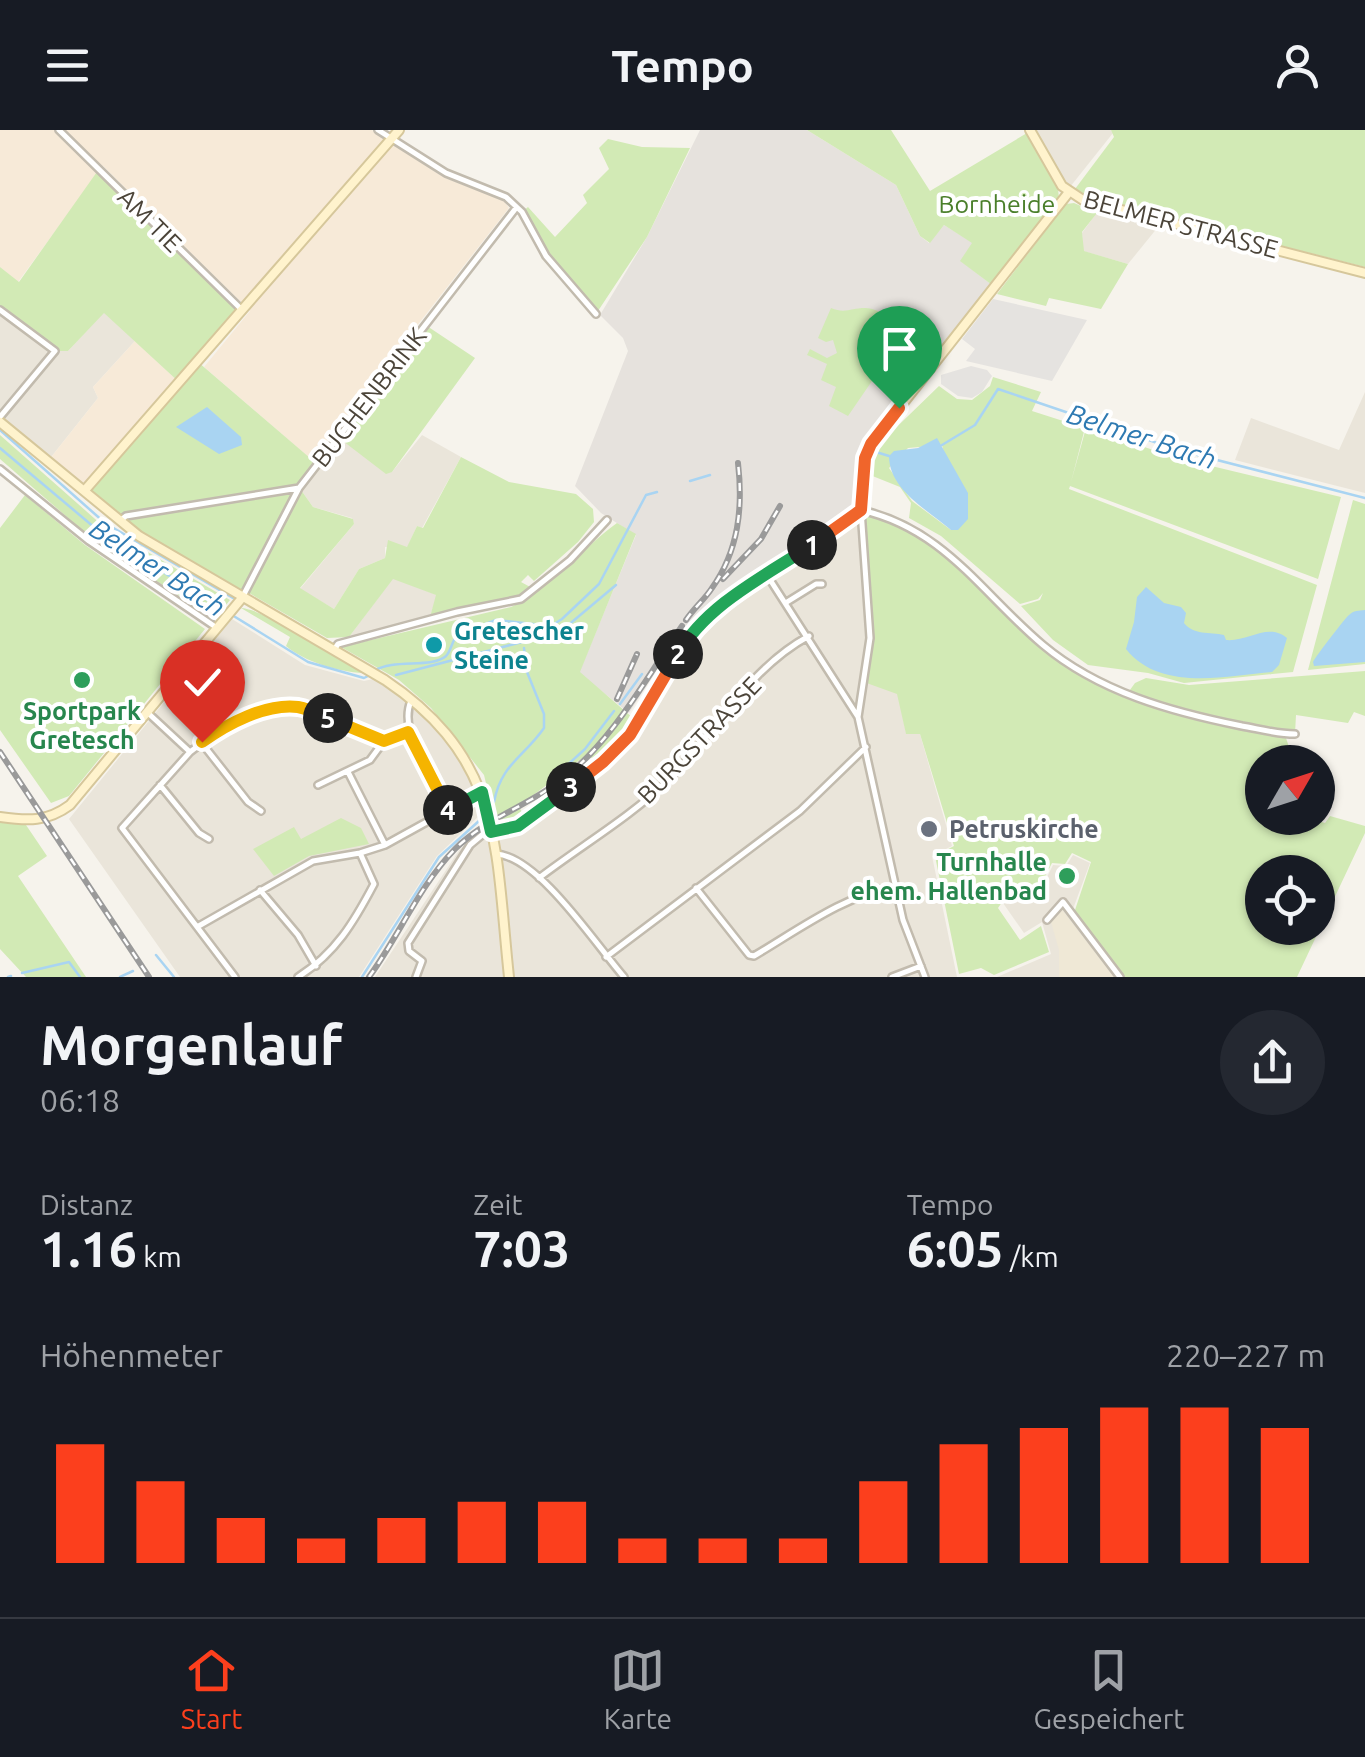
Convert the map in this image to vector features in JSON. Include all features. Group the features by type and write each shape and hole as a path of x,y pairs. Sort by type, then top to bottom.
{"street":[{"name":"AM TIE","path":"60,130 241,309"},
{"path":"378,130 446,174 506,197 522,212 546,256 596,314"},
{"path":"85,490 399,130"},
{"name":"BELMER STRASSE","path":"1030,130 1052,172 1069,192 1100,206 1365,273"},
{"path":"858,717 870,638 861,510 862,472 871,444 1069,192"},
{"name":"BUCHENBRINK","path":"242,598 299,488 516,208"},
{"path":"0,310 52,346 54,352 0,419 119,522 385,680 412,698 452,739 482,792 496,854 509,977"},
{"path":"0,469 89,541 218,628"},
{"path":"119,522 126,516 299,488"},
{"path":"416,977 422,961 409,951 408,943 470,844 482,834 526,822 603,762 638,723 693,631 720,606 861,510"},
{"path":"861,510 908,526 935,542 1044,646 1100,682 1198,717 1295,734"},
{"path":"334,650 338,644 391,628 521,599 570,560 607,520"},
{"path":"768,575 858,717 904,920 925,977"},
{"path":"787,602 822,584"},
{"path":"0,817 39,820 60,812 78,796 242,598"},
{"name":"BURGSTRASSE","path":"540,878 669,779 724,710 790,646 809,636"},
{"path":"412,698 407,710 408,732 448,811"},
{"path":"235,977 122,828 190,752 228,724 287,706 303,708 384,741"},
{"path":"148,712 190,752"},
{"path":"318,784 370,760 384,741 408,732"},
{"path":"202,742 248,802 261,811"},
{"path":"606,957 800,810 866,747"},
{"path":"348,771 385,845"},
{"path":"160,784 198,833 209,839"},
{"path":"197,927 313,861 360,854 385,845 482,792"},
{"path":"298,977 316,966 349,930 374,884 360,854"},
{"path":"496,854 507,854 540,878 624,977"},
{"path":"696,888 749,955 754,956 840,906 874,890 896,886"},
{"path":"260,890 298,936 316,966"},
{"path":"1047,920 1063,902 1120,977"},
{"path":"892,977 921,966"}],"shaded area":[{"path":"0,130 372,130 443,177 504,201 509,208 312,460 204,367 250,311 103,166 18,282 0,267"},
{"path":"700,130 807,130 896,185 920,236 929,243 944,225 973,243 961,261 992,285 863,450 859,507 684,628 629,713 579,673 636,535 601,513 575,486 628,351 623,338 600,315 647,237"},
{"path":"1025,130 1113,133 1070,187 1058,188"},
{"path":"1098,211 1158,227 1128,264 1083,251 1082,233"},
{"path":"993,299 1087,320 1052,381 966,361 975,349 962,339"},
{"path":"0,310 68,351 104,312 135,341 93,387 98,398 48,461 0,422"},
{"path":"135,341 180,383 85,490 48,461 98,398 93,387"},
{"path":"971,366 987,370 992,376 982,392 972,398 958,396 941,384 941,375"},
{"path":"1365,392 1365,493 1235,460 1251,418 1339,450"},
{"path":"422,435 461,457 407,548 385,547 385,558 359,569 334,609 300,589 354,524 352,518 313,507 301,490 339,438 392,472"},
{"path":"861,510 906,733 920,734 952,846 932,856 957,977 375,977 460,849 485,830 487,839 524,830 611,763 631,743 687,644 701,627"},
{"path":"393,578 437,595 430,617 349,637"},
{"path":"232,619 305,665 364,681 373,679 410,702 443,737 466,770 481,814 437,856 359,977 180,977 69,819"},
{"path":"1073,855 1090,863 1070,917 1117,977 997,977 1051,954 1042,922 1024,933 1003,903 1012,892 1035,901 1053,865 1066,866"},
{"path":"1062,910 1114,977 1059,977 1059,950 1051,922"}],"green space":[{"name":"Bornheide","path":"807,130 891,130 930,191 1027,133 1058,188 1059,199 992,285 960,261 972,243 944,225 930,243 920,236 896,185"},
{"name":"Bornheide","path":"1111,130 1365,130 1365,267 1085,196 1075,189 1114,137"},
{"path":"608,139 642,147 690,148 647,237 596,314 546,256 522,212 528,207 555,237 587,203 583,195 609,169 599,148"},
{"path":"99,169 241,309 198,362 317,464 299,488 242,590 169,548 165,552 85,490 180,383 104,313 68,351 55,351 0,310 0,267 19,282"},
{"path":"1074,203 1097,213 1082,232 1084,251 1128,264 1101,309 1049,298 1046,306 997,294 1066,204"},
{"path":"831,308 878,311 910,336 874,375 882,381 879,386 872,381 848,416 829,406 836,387 821,380 827,364 807,355 810,349 827,358 837,353 833,340 818,338"},
{"path":"427,326 475,358 392,472 386,474 339,438"},
{"path":"993,377 1041,392 1032,411 1085,428 1071,482 1086,428 1178,458 1341,497 1318,579 1070,486 1069,489 1317,585 1293,672 1184,683 1148,673 1088,665 1053,640 1021,606 1040,600 1043,593 1038,599 1020,604 941,536 909,518 911,503 900,487 870,475 876,447 939,386 957,399 972,400 990,386","holes":["942,445 951,530 912,501 889,468 908,448"]},
{"path":"0,435 103,526 230,600 217,616 211,617 90,537 0,459"},
{"path":"461,457 509,482 576,494 593,509 594,522 578,542 534,581 528,575 521,582 532,588 495,603 430,617 436,595 393,579 349,637 327,638 249,593 301,490 313,507 353,519 354,524 300,588 334,609 359,569 385,558 388,540 407,547 417,526 423,528"},
{"name":"Sportpark Gretesch","path":"25,495 85,545 205,629 69,796 51,803 0,730 0,528"},
{"path":"1353,500 1365,504 1365,664 1308,670"},
{"path":"861,510 920,534 970,573 1065,661 1127,694 1135,683 1146,678 1189,685 1365,671 1365,716 1354,712 1348,723 1296,715 1295,734 1285,735 1288,745 1245,745 1245,835 1335,835 1335,817 1365,826 1335,897 1335,855 1245,855 1245,945 1312,945 1297,977 1125,977 1074,913 1091,862 1072,853 1065,864 1052,863 1034,898 1011,889 998,908 1020,940 1041,926 1049,952 994,975 981,968 959,974 935,856 954,846 920,734 906,734 897,694 861,681 870,638"},
{"path":"617,523 636,534 580,672 633,718 596,759 585,756 519,806 523,815 504,825 494,816 484,775 431,708 399,680 341,647 511,607 553,579"},
{"path":"241,608 284,625 363,673 303,657 286,646 290,637"},
{"path":"341,818 361,828 369,844 309,856 274,876 253,849 294,827 301,839"},
{"path":"0,822 26,825 47,856 18,876 86,977 26,977 0,949"}],"water":[{"path":"207,407 241,437 242,445 219,454 176,427"},
{"path":"937,438 968,493 968,519 958,530 951,530 911,498 891,468 889,456 894,451 918,448"},
{"path":"1146,587 1164,603 1181,607 1186,613 1184,623 1197,631 1224,635 1226,640 1265,632 1287,638 1279,665 1272,672 1194,678 1157,671 1140,662 1126,649 1137,597"},
{"path":"1365,610 1365,662 1314,666 1315,658 1347,617 1354,611"}],"waterway":[{"name":"Belmer Bach","path":"942,445 975,425 998,389 1178,450 1365,498"},
{"path":"0,430 105,523 233,598"},
{"name":"Belmer Bach","path":"0,448 101,533 225,611"},
{"name":"Belmer Bach","path":"876,452 889,456"},
{"name":"Belmer Bach","path":"690,481 710,475"},
{"name":"Belmer Bach","path":"374,671 439,660 448,654 457,635 496,620 551,626 599,584 646,495 657,492"},
{"path":"396,675 560,632 616,585"},
{"name":"Belmer Bach","path":"232,615 308,662 368,676"},
{"path":"494,802 502,778 544,728 544,714 527,672 524,648"},
{"path":"620,704 642,674"},
{"path":"563,769 585,749 614,711"},
{"path":"362,977 439,857 480,820"},
{"path":"156,955 174,977"},
{"path":"22,973 69,962 80,977"},
{"path":"120,977 133,971"}],"railway":[{"path":"686,620 709,592 728,559 739,512 738,463"},
{"path":"723,579 761,539 780,506"},
{"path":"369,977 442,863 467,838 551,788 582,763 628,707 682,626"},
{"path":"617,699 637,654"},
{"path":"0,752 149,977"}],"place":[{"name":"Gretescher Steine","path":"434,645"},
{"name":"Sportpark Gretesch","path":"82,680"},
{"name":"Petruskirche","path":"929,829"},
{"name":"Turnhalle ehem. Hallenbad","path":"1067,876"}],"route":[{"path":"202,742 228,724 287,706 303,708 384,741 408,732 448,811 482,792 491,832 518,826 603,762 630,735 688,636 709,615 856,516 864,501 865,458 899,408"}]}
